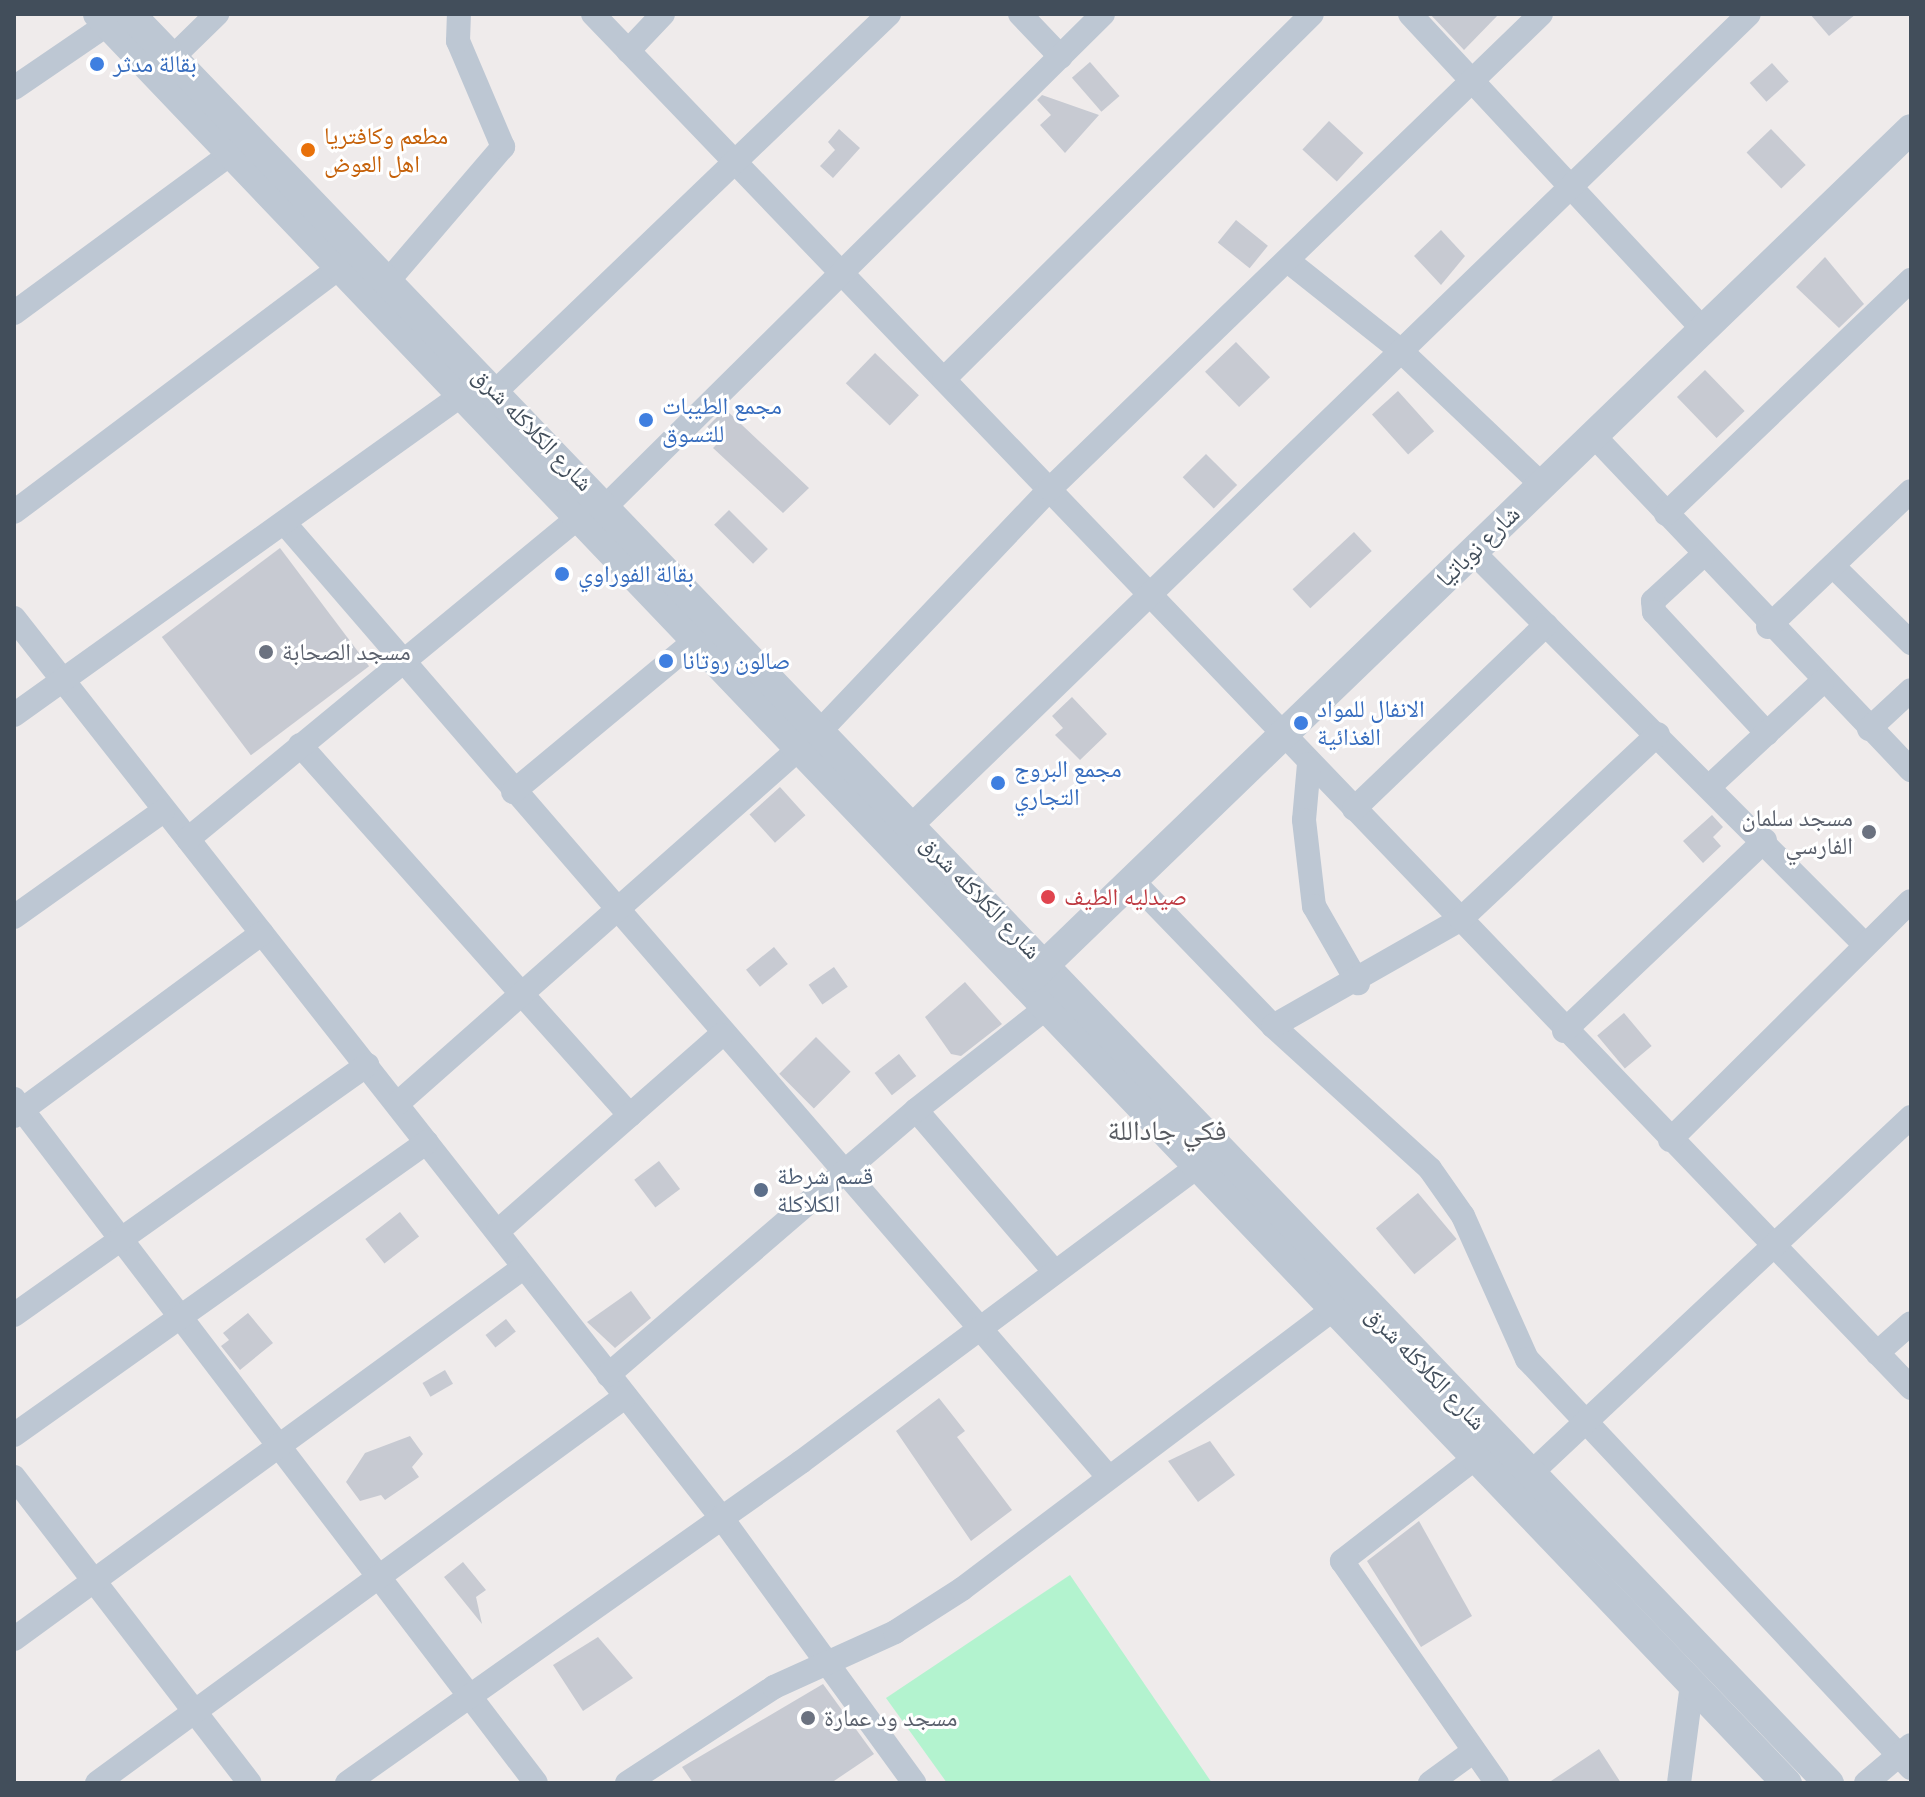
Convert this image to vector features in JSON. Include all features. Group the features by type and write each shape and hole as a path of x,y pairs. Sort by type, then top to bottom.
{"street":[{"path":"173,57 217,14"},
{"path":"388,281 503,147 458,41 459,14"},
{"path":"593,14 728,161 1153,595 1282,736 1911,1388"},
{"path":"628,51 663,14"},
{"path":"495,392 728,161 889,14"},
{"path":"1020,14 1061,57"},
{"path":"188,839 300,745 594,510 843,276 1103,14"},
{"path":"944,379 1312,14"},
{"path":"1410,14 1572,184 1703,329"},
{"path":"397,1104 811,738 1050,489 1541,14"},
{"path":"912,825 1153,595 1749,14"},
{"path":"14,88 115,16"},
{"name":"شارع الكلاكله شرق","path":"115,16 173,57 495,392 697,639 912,825 1035,974"},
{"name":"شارع الكلاكله شرق","path":"115,16 232,153 463,394 594,510 1035,974 1530,1474 1829,1783"},
{"name":"شارع نوباتيا","path":"1035,974 1703,329 1908,136"},
{"path":"14,313 232,153"},
{"path":"1288,261 1401,351 1542,485"},
{"path":"14,512 340,267"},
{"path":"1666,514 1911,280"},
{"path":"14,715 287,526 463,394"},
{"path":"1593,435 1768,627 1911,770"},
{"path":"1768,627 1911,491"},
{"path":"287,526 721,1035 1106,1474"},
{"path":"1473,552 1765,840 1863,943"},
{"path":"1703,555 1653,601 1654,612 1767,733"},
{"path":"1833,566 1911,643"},
{"path":"14,618 721,1517 827,1659 914,1783"},
{"path":"1354,809 1546,625"},
{"path":"513,792 697,639"},
{"path":"1710,786 1822,682"},
{"path":"1869,729 1911,690"},
{"path":"1273,1026 1358,983 1461,919 1658,734"},
{"path":"300,745 523,991 630,1115"},
{"path":"1309,764 1304,820 1314,906 1358,983"},
{"path":"14,917 163,811"},
{"path":"1564,1031 1765,840"},
{"path":"1132,880 1273,1026 1430,1169 1463,1216 1513,1339 1587,1423 1907,1756 1866,1783"},
{"path":"1670,1140 1863,943 1911,903"},
{"path":"262,933 17,1108 174,1317 379,1576 536,1783"},
{"path":"608,1375 916,1110 1059,998"},
{"name":"شارع الكلاكله شرق","path":"1059,998 1197,1167 1787,1783"},
{"path":"498,1231 721,1035"},
{"path":"14,1315 367,1065"},
{"path":"916,1110 1054,1271"},
{"path":"1530,1474 1911,1117"},
{"path":"14,1435 174,1317 427,1142"},
{"path":"347,1783 721,1517 1197,1167"},
{"path":"14,1639 523,1268"},
{"path":"627,1783 652,1776 827,1659 895,1632 962,1589 1106,1474 1332,1310"},
{"path":"1877,1353 1911,1323"},
{"path":"97,1783 626,1396"},
{"path":"1474,1459 1342,1561 1497,1783"},
{"path":"14,1477 250,1783"},
{"path":"1679,1783 1692,1684"},
{"path":"1430,1783 1474,1751"}],"green space":[{"path":"1070,1575 1212,1783 947,1783 886,1698"}],"building":[{"path":"1430,14 1499,14 1464,50"},
{"path":"1810,14 1856,14 1829,36"},
{"path":"1090,62 1120,96 1101,112 1072,78"},
{"path":"1772,63 1789,82 1766,102 1750,83"},
{"path":"1042,95 1099,115 1065,153 1040,125 1051,115 1037,100"},
{"path":"1329,121 1363,153 1337,182 1302,150"},
{"path":"839,129 860,148 833,178 820,166 835,150 828,142"},
{"path":"1771,129 1806,165 1781,189 1747,153"},
{"path":"1236,220 1268,246 1250,268 1218,243"},
{"path":"1441,230 1465,256 1441,285 1414,256"},
{"path":"1825,257 1864,304 1839,328 1796,287"},
{"path":"1236,342 1270,377 1239,407 1205,372"},
{"path":"875,353 919,395 890,426 846,383"},
{"path":"1705,370 1745,411 1717,438 1677,397"},
{"path":"1398,391 1434,431 1408,455 1372,414"},
{"path":"725,409 809,488 783,513 713,448 720,441 707,427"},
{"path":"1206,454 1237,485 1214,508 1183,477"},
{"path":"729,510 768,549 753,564 714,525"},
{"path":"1354,532 1372,551 1310,608 1293,589"},
{"name":"مسجد الصحابة","path":"280,548 369,666 251,755 162,637"},
{"path":"1072,697 1107,734 1080,760 1055,735 1063,728 1052,716"},
{"path":"780,787 805,815 775,843 750,814"},
{"path":"1712,815 1723,827 1713,837 1721,846 1703,863 1683,841"},
{"path":"774,947 788,964 760,987 746,970"},
{"path":"834,967 848,987 822,1004 809,985"},
{"path":"965,982 1002,1024 961,1056 951,1054 925,1017"},
{"path":"1624,1013 1652,1046 1625,1068 1597,1035"},
{"path":"816,1037 851,1072 814,1108 779,1074"},
{"path":"899,1054 916,1076 892,1095 875,1073"},
{"path":"659,1161 680,1189 655,1208 634,1180"},
{"path":"1418,1193 1457,1239 1414,1274 1376,1228"},
{"path":"400,1212 419,1236 384,1264 365,1239"},
{"path":"631,1291 651,1318 615,1348 587,1322"},
{"path":"248,1313 273,1343 240,1370 221,1346 229,1340 223,1333"},
{"path":"506,1319 516,1332 495,1348 486,1335"},
{"path":"445,1370 453,1384 430,1397 422,1383"},
{"path":"939,1398 965,1431 957,1437 1012,1510 971,1541 896,1431"},
{"path":"410,1436 423,1454 412,1467 419,1477 385,1500 381,1495 360,1501 346,1482 365,1453"},
{"path":"1210,1441 1235,1475 1198,1502 1168,1461"},
{"path":"1419,1521 1472,1616 1421,1647 1367,1561"},
{"path":"463,1562 486,1590 476,1597 482,1624 444,1577"},
{"path":"598,1637 633,1678 583,1711 553,1665"},
{"name":"مسجد ود عمارة","path":"823,1684 874,1754 831,1783 693,1783 682,1767"},
{"path":"1599,1749 1621,1783 1548,1783"}],"place":[{"name":"بقالة مدثر","path":"97,64"},
{"name":"مطعم وكافتريا اهل العوض","path":"308,150"},
{"name":"مجمع الطيبات للتسوق","path":"646,420"},
{"name":"بقالة الفوراوي","path":"562,574"},
{"name":"مسجد الصحابة","path":"266,652"},
{"name":"صالون روتانا","path":"666,661"},
{"name":"الانفال للمواد الغذائية","path":"1301,723"},
{"name":"مجمع البروج التجاري","path":"998,783"},
{"name":"مسجد سلمان الفارسي","path":"1869,832"},
{"name":"صيدليه الطيف","path":"1048,897"},
{"name":"قسم شرطة الكلاكلة","path":"761,1190"},
{"name":"مسجد ود عمارة","path":"808,1718"}],"district":[{"name":"فكي جاداللة","path":"1167,1130"}]}
